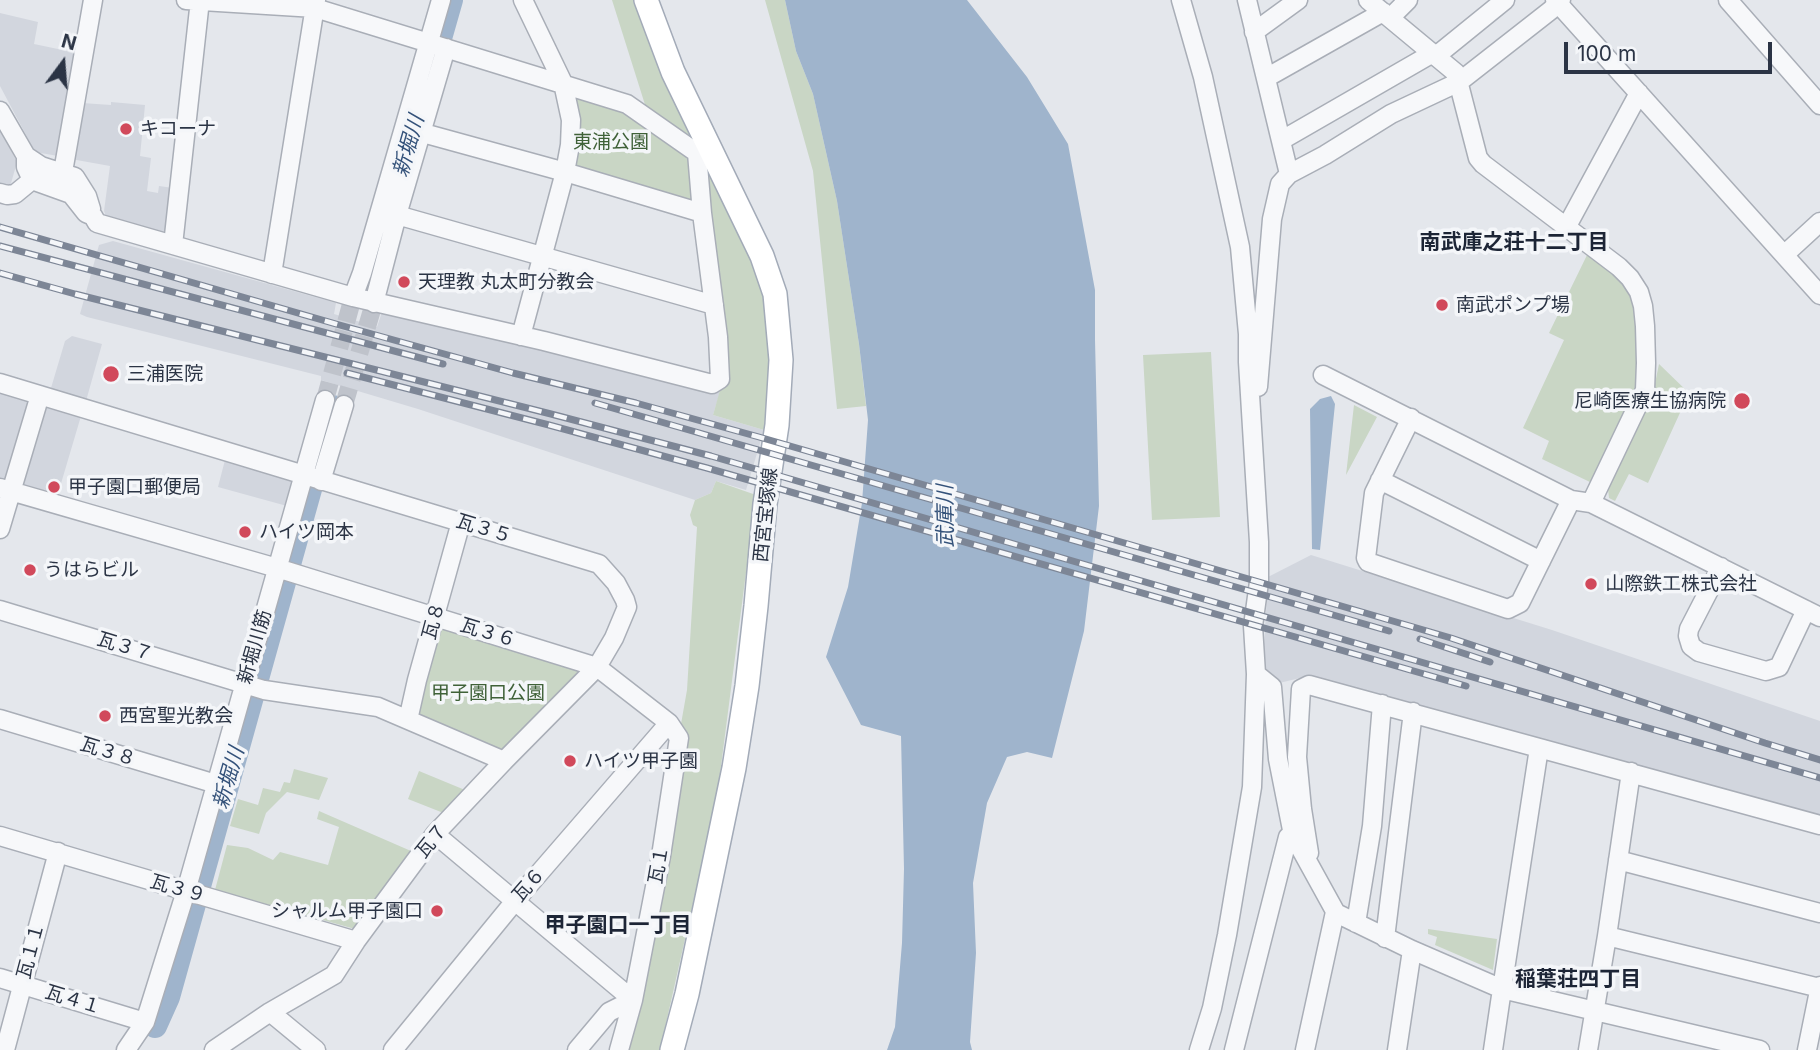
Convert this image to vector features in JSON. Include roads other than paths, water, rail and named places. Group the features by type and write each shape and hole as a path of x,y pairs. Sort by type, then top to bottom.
{"main road":[{"name":"西宮宝塚線","path":"646,0 702,148 762,256 775,294 781,360 780,393 765,504 747,686 734,768 687,994 671,1050"}],"street":[{"path":"63,172 93,0"},
{"path":"28,168 41,166 75,177 87,196 97,223 272,274 374,303 522,336 712,384 720,379 718,337 702,213 702,148 627,104 316,4 195,0 173,245"},
{"path":"374,303 422,133 438,45 441,0"},
{"path":"522,336 565,172 571,120 563,83 523,0"},
{"path":"1181,0 1203,77 1240,247 1248,334 1259,542 1259,582 1253,626 1256,674 1252,788 1227,935 1212,1008 1199,1050"},
{"path":"1247,0 1289,174"},
{"path":"1254,32 1298,0"},
{"path":"1368,0 1456,73 1478,158 1483,164 1619,267 1639,292 1645,326 1645,390 1591,503"},
{"path":"1266,78 1386,15 1408,0"},
{"path":"1282,139 1434,54 1504,0"},
{"path":"1728,0 1820,104"},
{"path":"1252,433 1272,219 1280,184 1289,174 1391,114 1459,82 1558,1 1820,295"},
{"path":"272,274 316,4"},
{"path":"354,297 438,45"},
{"path":"1567,226 1639,93"},
{"path":"0,111 28,168 71,194 86,213 93,216"},
{"path":"422,133 702,213"},
{"path":"0,193 15,194 28,168"},
{"path":"397,215 714,305"},
{"path":"1784,255 1820,222"},
{"path":"1323,375 1572,500 1591,503 1721,567 1813,613 1779,667 1766,671 1699,652 1691,646 1689,629 1721,567"},
{"name":"瓦３５","path":"0,383 599,564 620,588 626,607"},
{"path":"0,529 6,489 40,396"},
{"name":"新堀川筋","path":"126,1050 145,1022 194,894 216,784 252,686 313,479 324,400"},
{"path":"313,479 344,405"},
{"path":"1411,418 1374,493 1366,558 1368,562 1508,609 1520,603 1572,500"},
{"path":"1380,480 1541,561"},
{"name":"瓦３６","path":"6,489 597,667 668,723"},
{"name":"瓦８","path":"408,720 461,522"},
{"name":"瓦７","path":"214,1050 270,1012 334,975 435,834 597,667 614,638 626,607"},
{"name":"瓦３７","path":"0,610 252,686 378,707 504,761"},
{"path":"1256,674 1272,687 1278,759 1293,835 1335,912 1412,950 1502,989 1760,1050"},
{"path":"1312,869 1297,757 1301,689 1309,685 1820,825"},
{"path":"1356,923 1372,826 1382,704"},
{"path":"1385,937 1413,712"},
{"name":"瓦３８","path":"0,719 216,784"},
{"name":"瓦６","path":"393,1050 515,901 668,723"},
{"name":"瓦１","path":"619,1050 633,1000 662,856 679,738 668,723"},
{"path":"1493,1050 1539,748"},
{"path":"1588,1050 1631,772"},
{"path":"435,834 633,1000 609,1012 577,1050"},
{"path":"1234,1050 1288,837 1293,835"},
{"name":"瓦３９","path":"0,836 356,941"},
{"name":"瓦１１","path":"5,1050 58,852"},
{"path":"1618,860 1820,913"},
{"path":"1305,1050 1335,912"},
{"path":"1607,936 1820,987 1807,1050"},
{"path":"1397,1050 1412,950"},
{"name":"瓦４１","path":"0,978 145,1022"},
{"path":"270,1012 316,1050"},
{"path":"138,1050 145,1022"}],"water":[{"name":"武庫川","path":"785,0 967,0 1027,77 1068,144 1095,290 1099,506 1084,631 1052,758 1027,752 1007,757 987,803 973,883 976,953 970,1042 972,1050 887,1050 895,1027 902,943 904,869 901,736 861,725 826,657 848,587 862,503 868,420 837,201 813,94 796,51"},
{"path":"1331,396 1335,404 1320,550 1312,549 1310,409 1320,399"}],"waterway":[{"name":"新堀川","path":"431,70 451,0"},
{"name":"新堀川","path":"367,292 386,226"},
{"name":"新堀川","path":"155,1026 168,997 333,407"}],"tunnel":[{"path":"325,400 353,297"},
{"path":"344,405 374,303"}],"railway":[{"path":"0,227 513,373 759,437 1451,638 1820,760"},
{"path":"0,246 443,364"},
{"path":"0,273 711,456 1820,778"},
{"path":"347,373 707,468 1466,686"},
{"path":"595,403 1389,631"},
{"path":"1420,639 1490,662"}],"place":[{"name":"キコーナ","path":"126,129"},
{"name":"天理教 丸太町分教会","path":"404,282"},
{"name":"南武ポンプ場","path":"1442,305"},
{"name":"三浦医院","path":"111,374"},
{"name":"尼崎医療生協病院","path":"1742,401"},
{"name":"甲子園口郵便局","path":"54,487"},
{"name":"ハイツ岡本","path":"245,532"},
{"name":"うはらビル","path":"30,570"},
{"name":"山際鉄工株式会社","path":"1591,584"},
{"name":"西宮聖光教会","path":"105,716"},
{"name":"ハイツ甲子園","path":"570,761"},
{"name":"シャルム甲子園口","path":"437,911"}],"district":[{"name":"南武庫之荘十二丁目","path":"1514,243"},
{"name":"甲子園口一丁目","path":"618,926"},
{"name":"稲葉荘四丁目","path":"1578,980"}],"park label":[{"name":"東浦公園","path":"611,142"},
{"name":"甲子園口公園","path":"488,693"}]}
